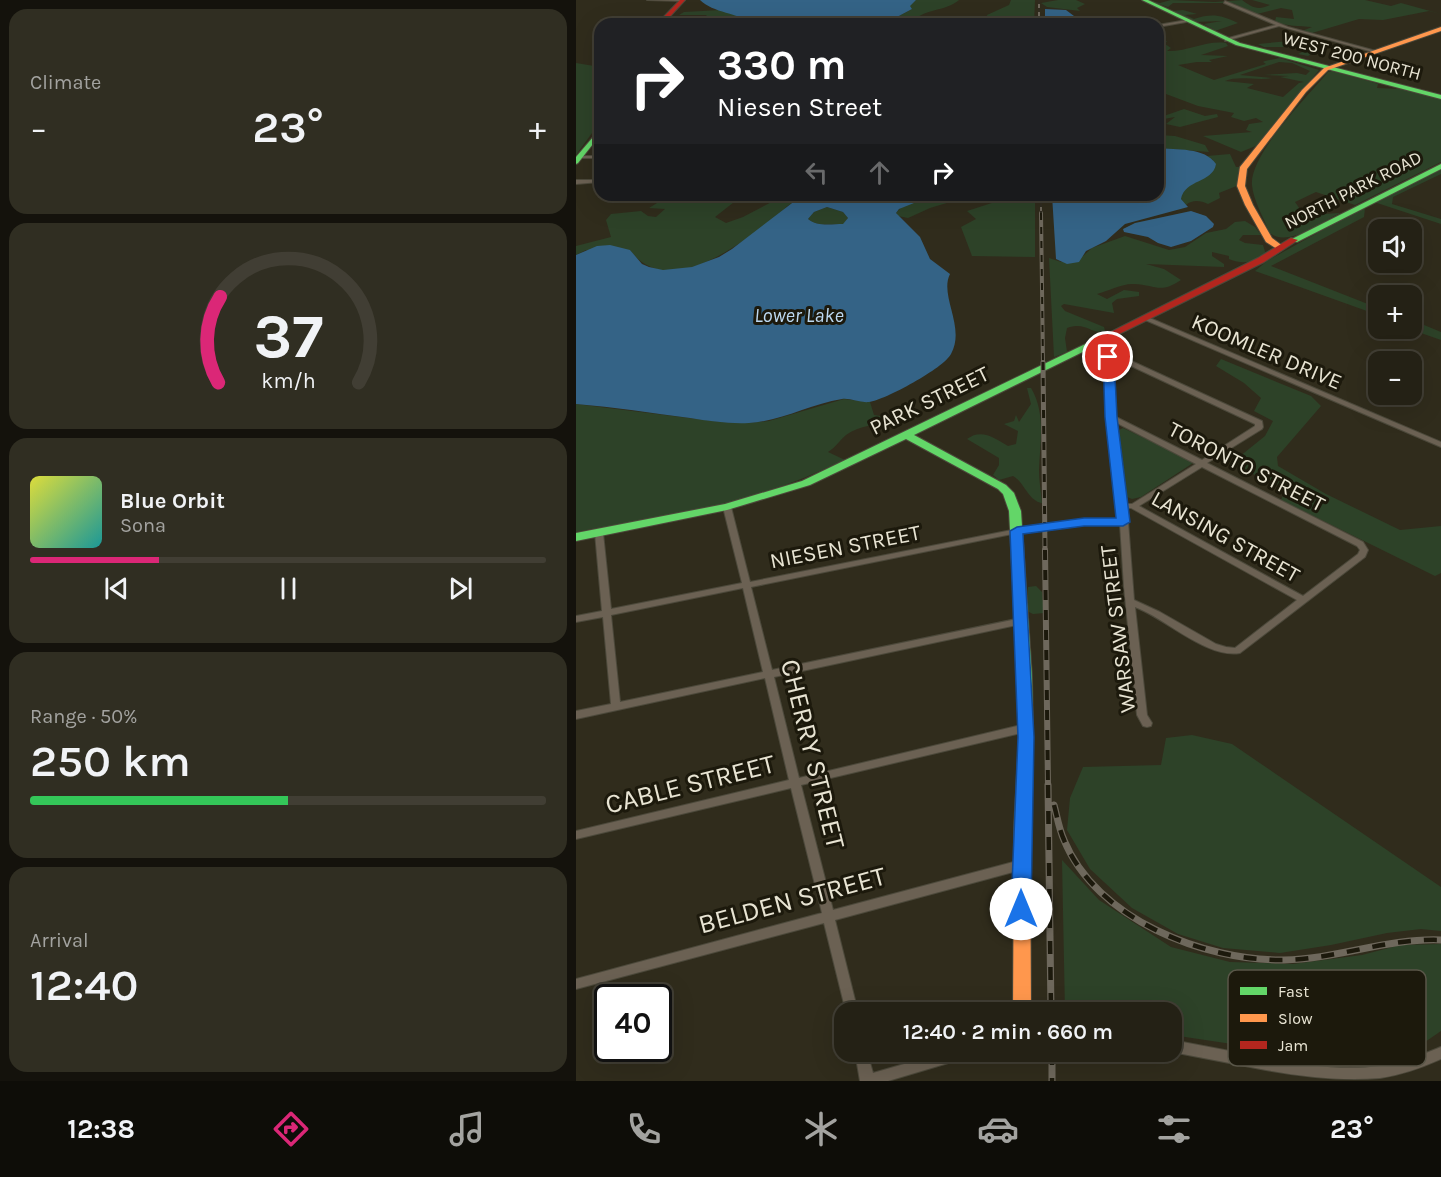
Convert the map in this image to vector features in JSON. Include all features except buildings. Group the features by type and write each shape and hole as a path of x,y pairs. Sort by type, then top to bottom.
{"street":[{"path":"649,0 683,0"},
{"path":"666,18 683,0"},
{"name":"WEST 200 NORTH","path":"1144,0 1226,40 1326,69 1441,97"},
{"path":"1225,2 1278,25 1374,51"},
{"path":"1164,25 1186,21"},
{"path":"1226,40 1278,25"},
{"path":"1280,247 1269,240 1249,205 1241,186 1242,169 1304,90 1326,69 1441,29"},
{"path":"578,160 594,139"},
{"path":"578,160 594,157"},
{"name":"NORTH PARK ROAD","path":"1280,247 1441,166"},
{"path":"576,182 594,181"},
{"name":"PARK STREET","path":"576,537 727,507 806,483 1145,318 1261,260 1280,247"},
{"name":"KOOMLER DRIVE","path":"1145,318 1441,445"},
{"path":"1090,344 1259,423 1259,427 1133,506 1123,506"},
{"name":"WARSAW STREET","path":"1113,355 1107,361 1111,417 1123,506 1142,715 1147,723"},
{"name":"TORONTO STREET","path":"1111,417 1360,544 1364,550 1362,555 1302,599"},
{"path":"907,435 1008,493 1015,511 1025,728 1021,864 1022,1002"},
{"name":"LANSING STREET","path":"1133,506 1302,599"},
{"name":"CHERRY STREET","path":"727,507 850,1002"},
{"name":"NIESEN STREET","path":"576,619 747,583 1017,531 1084,522 1123,522"},
{"path":"599,533 616,707"},
{"path":"1130,602 1147,606 1220,650 1234,651 1245,647 1302,599"},
{"path":"576,716 1021,621"},
{"name":"CABLE STREET","path":"576,835 1025,728"},
{"name":"BELDEN STREET","path":"576,984 1021,864"},
{"path":"1182,1048 1228,1057"},
{"path":"1426,1061 1441,1053"},
{"path":"863,1062 868,1081 932,1062"},
{"path":"1273,1066 1329,1077 1358,1078 1386,1075 1417,1066"}],"green space":[{"path":"916,0 959,0 916,18 896,18 912,9 909,6"},
{"path":"1011,0 1035,0 1034,18 988,18 987,15 1009,5"},
{"path":"1076,0 1085,4 1077,8 1080,11 1047,7 1041,3"},
{"path":"1147,0 1160,3 1171,0 1215,2 1242,0 1258,8 1270,5 1252,0 1365,0 1391,6 1401,3 1441,14 1429,11 1383,20 1359,19 1312,33 1302,31 1312,27 1275,22 1276,17 1294,19 1292,10 1281,8 1257,14 1233,3 1173,3 1168,7"},
{"path":"721,10 744,18 704,18 707,15 679,15 684,12"},
{"path":"1183,10 1197,14 1185,15 1194,19 1216,16 1238,23 1215,31 1204,24 1222,21 1194,22 1172,11"},
{"path":"1164,41 1167,41 1165,44 1171,48 1167,51 1211,43 1226,43 1228,46 1201,55 1228,56 1209,60 1212,62 1178,65 1214,80 1266,64 1263,62 1265,61 1280,58 1319,70 1258,145 1241,152 1203,136 1252,132 1246,130 1249,124 1263,122 1256,118 1244,121 1231,117 1234,113 1198,106 1164,93","holes":["1279,62 1292,63 1310,71 1306,75 1297,73 1263,75 1289,76 1280,77 1304,82 1299,83 1283,97 1247,88 1254,84 1225,81 1236,78 1272,78 1240,75"]},
{"path":"1299,41 1319,49 1308,56 1298,54 1309,49 1307,47 1264,47 1258,44"},
{"path":"576,63 594,66 594,130 576,155"},
{"path":"1332,71 1378,84 1377,88 1401,89 1441,99 1441,162 1355,205 1316,192 1295,202 1304,215 1340,213 1294,236 1276,236 1269,232 1256,203 1252,185 1254,173 1269,142 1281,126 1328,72"},
{"path":"1184,109 1205,116 1217,114 1218,117 1180,127 1166,124 1175,117 1164,119 1164,116"},
{"path":"1164,135 1175,136 1205,145 1209,152 1164,148"},
{"path":"1230,154 1236,167 1241,167 1239,185 1219,193 1220,198 1208,204 1197,201 1186,205 1181,199 1190,184 1211,174 1213,160 1207,156"},
{"path":"1441,169 1441,174 1393,197 1392,204 1441,219 1441,224 1374,202"},
{"path":"660,201 735,201 715,217 726,223 774,201 796,201 739,244 701,264 681,270 663,270 645,264 630,250 586,250 576,255 576,246 611,237 606,220 611,214 641,211 648,216 656,217 665,209 649,208"},
{"path":"907,201 953,201 908,218 898,216 896,213"},
{"path":"998,201 1035,201 1035,257 972,256 961,227 976,219 967,211"},
{"path":"827,207 843,212 848,218 844,224 820,224 808,219 814,212"},
{"path":"1365,208 1364,217 1271,266 1368,304 1368,311 1255,271 1267,261"},
{"path":"1245,221 1255,227 1261,235 1243,235 1239,240 1263,245 1266,255 1244,262 1234,261 1229,259 1229,256 1212,252 1212,256 1224,264 1224,267 1146,264 1164,269 1181,280 1163,288 1130,284 1097,294 1107,299 1124,290 1139,292 1139,296 1117,299 1112,303 1114,313 1064,304 1061,306 1065,311 1104,327 1105,331 1100,332 1079,326 1067,328 1065,338 1067,352 1054,357 1049,258 1061,262 1083,256 1092,248 1125,236 1169,250 1185,247 1206,233 1226,229 1235,222"},
{"path":"1422,324 1441,332 1441,340 1422,333"},
{"path":"1221,359 1311,396 1321,406 1277,457 1278,466 1326,494 1400,530 1441,526 1441,573 1435,576 1281,500 1286,488 1241,469 1234,461 1265,436 1273,421 1254,411 1261,398 1244,383 1216,366"},
{"path":"1027,388 1031,388 1039,407 1041,438 1039,470 1042,503 1033,499 1013,476 999,480 993,475 999,465 999,458 967,439 983,434 1008,446 1016,444 1018,431 1004,424 1014,421 1016,415 1019,422 1031,404"},
{"path":"844,399 870,402 874,415 892,418 851,432 828,452 845,460 789,484 711,509 576,532 576,404 721,422 747,423 769,421"},
{"path":"1123,428 1193,463 1141,497 1132,499 1127,497 1119,430"},
{"path":"1036,586 1042,592 1044,613 1033,614 1027,611 1028,587"},
{"path":"1192,735 1232,744 1441,887 1441,931 1421,929 1387,933 1280,953 1223,948 1178,934 1132,908 1090,869 1067,830 1070,798 1083,767 1161,765 1166,738"},
{"path":"1062,860 1099,900 1171,947 1230,962 1293,964 1362,955 1400,945 1441,944 1441,1031 1426,1041 1426,970 1228,970 1228,1043 1182,1036 1182,1002 1065,1002"}],"water":[{"path":"700,0 916,0 910,6 912,9 896,18 743,18"},
{"path":"1045,9 1066,10 1074,16 1069,18 1045,18"},
{"path":"1164,148 1198,152 1216,164 1210,175 1193,184 1184,193 1181,199 1188,207 1125,224 1106,241 1086,251 1079,262 1067,264 1056,259 1052,201 1164,201"},
{"name":"Lower Lake","path":"795,201 914,201 896,213 920,237 930,259 950,274 948,292 956,333 951,354 937,367 913,382 877,400 866,402 842,399 761,422 719,422 576,404 576,255 597,246 610,245 630,250 642,264 663,270 692,267 719,257","holes":["827,207 843,212 848,218 843,224 829,225 808,219 814,212"]},
{"path":"1191,211 1206,216 1214,224 1213,227 1191,241 1171,247 1148,237 1124,232 1123,229 1135,223"}],"railway":[{"path":"1039,0 1039,18"},
{"path":"1041,201 1041,213"},
{"path":"1041,213 1043,364"},
{"path":"1043,362 1045,551"},
{"path":"1045,550 1048,787"},
{"path":"1048,785 1051,1002"},
{"path":"1054,805 1064,840 1079,868 1101,892 1127,913 1156,930 1188,943 1220,953 1284,960 1304,959 1401,942 1441,940"},
{"path":"1052,1062 1052,1081"}],"traffic: fast":[{"path":"1144,0 1238,44 1441,97"},
{"path":"576,162 594,139"},
{"path":"1294,240 1441,166"},
{"path":"576,537 727,507 806,483 1102,339"},
{"path":"907,435 1002,487 1008,493 1015,511 1025,678 1026,737 1022,828"}],"traffic: slow":[{"path":"1280,247 1269,240 1249,205 1241,186 1243,169 1304,91 1326,69 1441,29"},
{"path":"1022,828 1022,1002"}],"traffic: jam":[{"path":"666,18 683,0"},
{"path":"1102,339 1261,260 1294,240"}],"route":[{"path":"1021,909 1026,737 1017,531 1084,522 1123,522 1123,506 1111,417 1108,357"}]}
